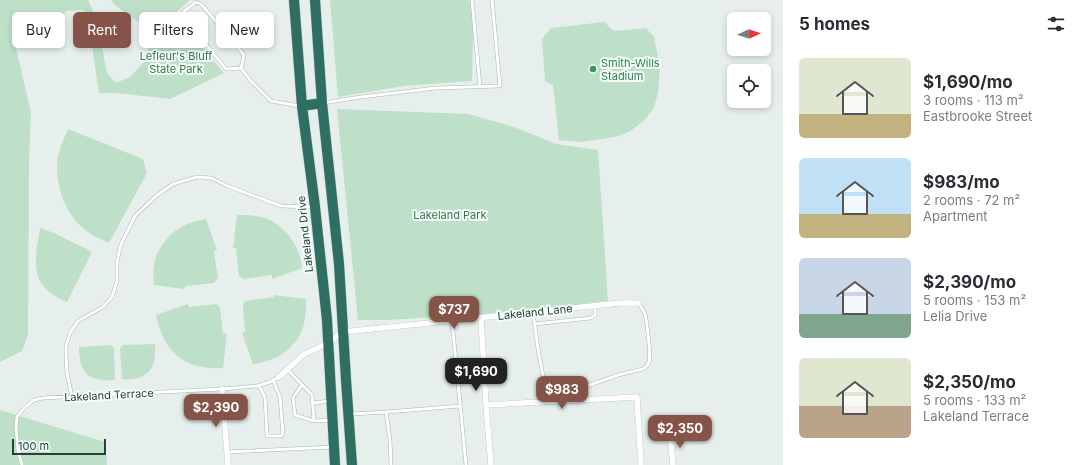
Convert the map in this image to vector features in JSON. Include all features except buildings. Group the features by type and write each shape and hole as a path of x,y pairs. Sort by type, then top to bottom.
{"highway":[{"name":"Lakeland Drive","path":"294,0 302,106 327,320 335,465"},
{"path":"315,0 322,103 339,264 352,465"},
{"path":"302,106 322,103"},
{"path":"315,207 333,206"}],"street":[{"name":"Lakeland Lane","path":"343,332 620,303 638,303"},
{"path":"481,318 491,465"},
{"path":"279,377 303,355 328,343 343,332"},
{"path":"222,389 228,465"},
{"path":"486,405 636,397 641,465"},
{"path":"670,435 672,465"}],"lane":[{"path":"472,0 480,87"},
{"path":"322,103 436,88 500,86 492,0"},
{"path":"241,68 226,69 183,16 183,12 196,2 202,5 244,55 241,68 250,80 271,100 302,106"},
{"path":"72,397 67,373 66,356 66,346 70,333 78,321 103,306 112,297 117,281 117,263 120,247 135,216 156,196 173,184 197,177 211,178 230,187 281,206 315,207"},
{"path":"533,312 544,381 547,386 555,390 590,385 618,375 643,369 649,362 650,356 646,319 644,312 638,303"},
{"path":"534,324 591,318 595,315 596,306"},
{"path":"452,321 466,465"},
{"path":"288,370 312,395 314,421"},
{"name":"Lakeland Terrace","path":"22,465 16,427 17,417 24,408 34,400 43,398 259,386 279,377"},
{"path":"259,386 265,397 267,436 281,436 283,434 280,397 273,380"},
{"path":"302,385 293,398 295,415 314,421 332,420"},
{"path":"313,402 331,401"},
{"path":"348,414 460,406"},
{"path":"386,412 390,440 390,465"},
{"path":"227,452 334,447"}],"green space":[{"path":"0,0 88,0 93,12 84,12 83,10 66,11 65,13 12,12 12,48 16,48 31,112 29,161 28,335 22,351 0,362"},
{"path":"111,0 190,0 176,12 139,12 139,23 131,17 131,12 125,12"},
{"path":"330,0 474,0 472,81 404,86 338,97"},
{"name":"Smith-Wills Stadium","path":"604,22 614,31 646,28 654,37 660,67 658,93 654,107 645,120 629,132 615,137 581,142 559,140 553,85 545,81 542,39 551,28"},
{"name":"Lefleur's Bluff State Park","path":"92,48 102,48 107,73 116,83 130,77 146,60 149,48 203,48 224,73 170,99 115,93 99,93"},
{"name":"Lakeland Park","path":"337,109 468,114 514,127 556,144 598,150 608,301 497,313 389,320 358,320"},
{"path":"68,129 143,159 147,173 109,243 89,233 76,221 61,193 58,183 57,162 60,149"},
{"path":"237,215 262,217 279,226 291,238 295,245 301,260 302,268 272,279 272,275 243,279 239,276 236,248 233,248"},
{"path":"206,219 217,250 214,251 218,278 214,283 186,286 184,289 154,285 153,276 155,258 166,240 175,231 186,224"},
{"path":"40,228 91,251 91,254 67,302 48,291 38,277 36,256"},
{"path":"274,295 306,299 304,324 301,333 291,347 285,352 270,360 253,364 242,333 245,332 243,305 245,301 274,297"},
{"path":"188,304 189,307 217,304 220,308 223,334 227,334 223,368 197,366 187,362 170,349 164,340 156,315"},
{"path":"155,344 154,360 149,372 138,378 122,379 120,349 123,345"},
{"path":"111,345 114,348 115,380 98,379 87,374 81,363 79,347"},
{"path":"0,410 105,442 107,465 0,465"}],"place":[{"name":"Smith-Wills Stadium","path":"593,69"}]}
